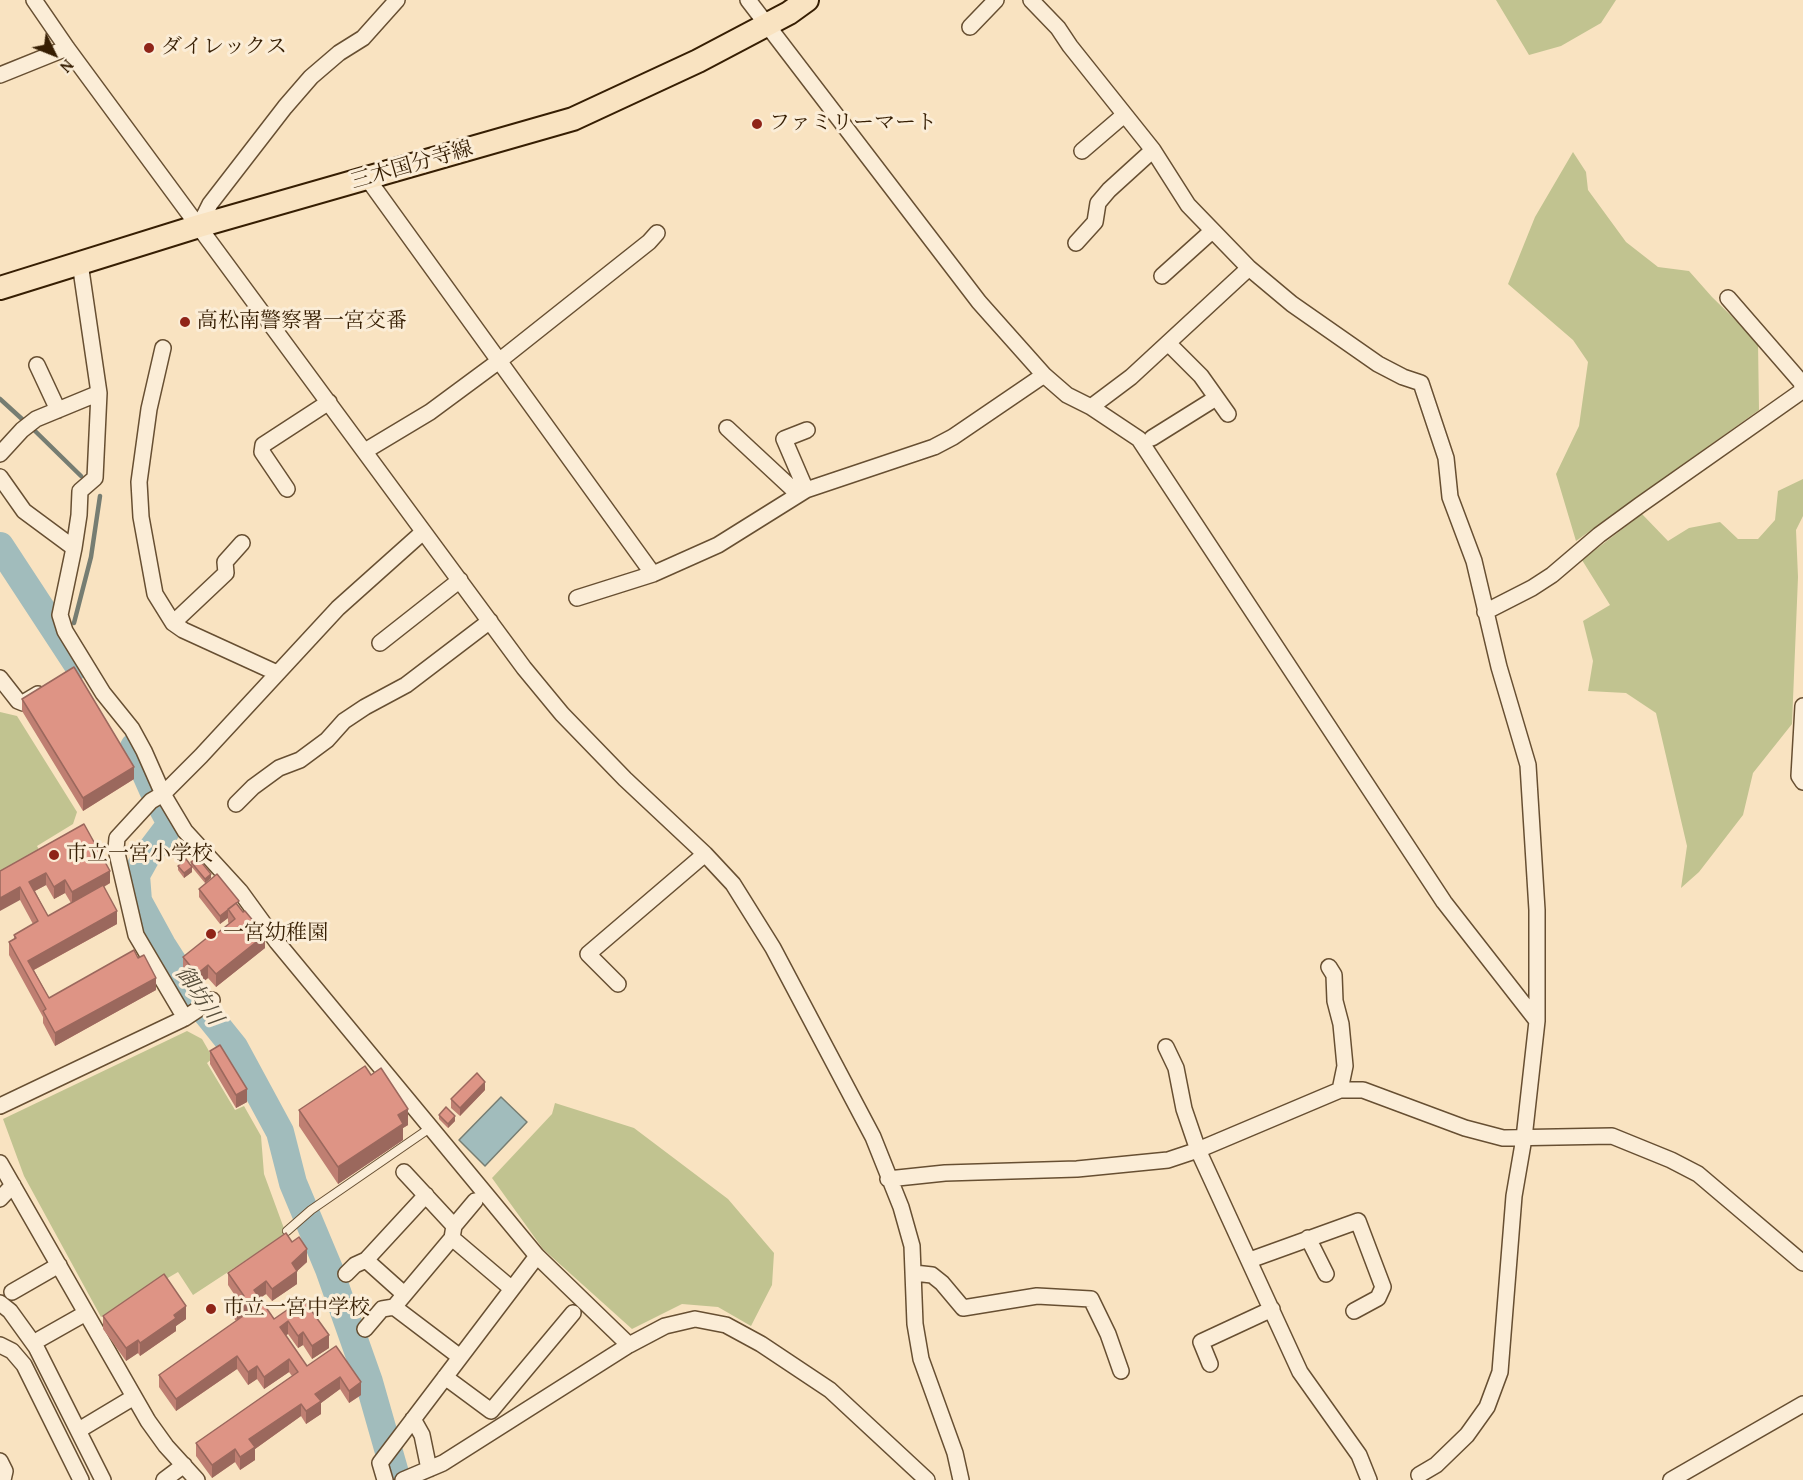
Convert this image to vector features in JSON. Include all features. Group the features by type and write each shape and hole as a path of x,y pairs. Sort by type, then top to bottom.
{"main road":[{"name":"三木国分寺線","path":"0,288 199,226 573,119 698,61 789,13 807,0"}],"street":[{"path":"34,0 524,668 562,714 733,884 773,948 873,1137 901,1207 912,1246 915,1324 921,1359 955,1453 961,1480"},
{"path":"199,226 210,204 311,77 339,53 363,38 398,0"},
{"path":"748,0 980,302 1044,375 1067,395 1091,407 1139,439 1438,893 1537,1021"},
{"path":"970,27 996,0"},
{"path":"1031,0 1058,28 1124,115 1154,150 1188,205 1249,268 1292,304 1378,364 1402,377 1421,383 1446,458 1450,497 1474,561 1485,612 1527,765 1537,910 1537,1021 1524,1138 1514,1196 1500,1372 1487,1407 1467,1435 1436,1465 1419,1475"},
{"path":"0,75 67,48"},
{"path":"1082,152 1124,115"},
{"path":"1076,243 1095,222 1098,203 1109,190 1154,150"},
{"path":"367,178 653,574"},
{"path":"1162,276 1212,231"},
{"path":"365,452 430,412 499,361 657,233"},
{"path":"80,263 99,393 95,478 80,491 80,515 60,615 65,632 82,666 132,729 144,751 158,797 185,831 240,891 425,1132 534,1261 629,1345"},
{"path":"1091,407 1131,377 1249,268"},
{"path":"1485,612 1552,575 1599,535 1803,391 1801,382 1728,298"},
{"path":"1168,343 1201,376 1228,414"},
{"path":"163,348 148,409 139,482 141,518 155,594 173,623 183,630 277,673"},
{"path":"37,365 58,410"},
{"path":"578,598 653,574 718,545 802,492 934,447 953,437 1044,375"},
{"path":"0,454 36,418 99,393"},
{"path":"1152,438 1216,398"},
{"path":"287,489 262,452 263,445 328,402"},
{"path":"727,428 802,492"},
{"path":"802,492 784,439 807,430"},
{"path":"0,477 24,511 74,548"},
{"path":"189,1016 136,935 116,849 117,838 201,756 338,608 423,532"},
{"path":"173,623 226,573 225,562 242,543"},
{"path":"380,643 460,580"},
{"path":"236,804 253,787 279,768 300,760 327,740 344,722 365,707 406,685 490,621"},
{"path":"0,678 18,701 23,703 49,687"},
{"path":"1803,706 1799,776 1803,782"},
{"path":"618,984 588,954 705,854"},
{"path":"1329,967 1334,975 1335,1001 1341,1024 1345,1066 1340,1090"},
{"path":"0,1106 189,1016 212,1000"},
{"path":"1166,1047 1176,1068 1184,1109 1198,1150 1300,1371 1359,1455 1369,1480"},
{"path":"888,1179 945,1173 1077,1169 1168,1160 1198,1150 1340,1090 1363,1090 1465,1128 1503,1138 1612,1136 1671,1160 1698,1174 1803,1263"},
{"path":"0,1163 154,1429 197,1480"},
{"path":"404,1172 426,1195 453,1232 512,1289"},
{"path":"0,1199 13,1185"},
{"path":"346,1274 355,1265 366,1260 426,1195"},
{"path":"365,1329 382,1309 394,1306 475,1201"},
{"path":"1250,1260 1358,1221 1383,1287 1378,1298 1354,1311"},
{"path":"1308,1238 1326,1274"},
{"path":"366,1260 404,1294"},
{"path":"386,1480 380,1462 534,1261"},
{"path":"12,1292 59,1265"},
{"path":"914,1273 932,1275 942,1283 963,1308 1037,1296 1090,1299 1108,1334 1121,1371"},
{"path":"0,1303 10,1311 36,1347 103,1480"},
{"path":"394,1306 460,1358"},
{"path":"1210,1364 1201,1342 1272,1309"},
{"path":"40,1339 86,1313"},
{"path":"445,1377 491,1411 573,1313"},
{"path":"404,1480 443,1463 629,1345 665,1326 695,1319 726,1325 761,1344 830,1390 927,1480"},
{"path":"0,1345 12,1351 24,1365 81,1480"},
{"path":"84,1427 135,1397"},
{"path":"1671,1480 1803,1404"},
{"path":"413,1419 422,1436 429,1468"},
{"path":"0,1461 5,1471 3,1480"},
{"path":"164,1480 184,1465"}],"lane":[{"path":"287,1231 311,1210 425,1132"}],"green space":[{"path":"1496,0 1616,0 1601,23 1561,46 1529,55"},
{"path":"1573,152 1586,172 1588,190 1626,242 1658,267 1689,271 1758,342 1759,410 1576,541 1556,474 1579,426 1588,362 1573,340 1508,284 1535,217"},
{"path":"1803,479 1803,516 1796,530 1798,577 1792,724 1753,773 1743,815 1699,872 1681,888 1687,846 1656,713 1626,693 1588,691 1593,661 1583,621 1610,605 1582,560 1642,514 1668,541 1689,528 1720,522 1738,539 1758,539 1775,520 1778,491"},
{"path":"0,712 17,716 77,812 73,824 37,846 42,855 0,878"},
{"path":"187,1031 202,1039 213,1058 207,1063 235,1110 244,1106 261,1136 264,1174 286,1234 193,1295 178,1272 101,1317 24,1176 3,1119"},
{"path":"555,1103 634,1128 728,1199 774,1253 772,1285 751,1326 718,1307 682,1304 632,1329 543,1249 492,1178 552,1114"}],"water":[{"path":"501,1097 527,1122 485,1166 459,1140"}],"building":[{"path":"74,667 134,767 83,798 22,699"},
{"path":"84,824 110,871 72,892 65,880 54,887 46,873 29,882 48,916 103,885 117,911 28,961 49,998 134,950 138,958 144,955 156,978 55,1033 43,1011 46,1009 9,942 16,938 14,935 38,921 20,887 0,898 0,871"},
{"path":"197,857 211,874 205,879 191,862"},
{"path":"186,859 192,867 184,873 178,866"},
{"path":"217,874 239,901 220,916 199,889"},
{"path":"236,903 265,935 216,974 208,965 197,974 183,957 235,919 228,909"},
{"path":"220,1045 247,1089 236,1095 210,1051"},
{"path":"365,1066 371,1075 381,1068 408,1109 398,1115 403,1124 338,1167 299,1110"},
{"path":"477,1073 485,1082 460,1108 451,1099"},
{"path":"446,1107 455,1116 448,1124 439,1115"},
{"path":"286,1233 292,1242 299,1237 307,1249 292,1263 297,1271 272,1289 266,1281 254,1290 274,1319 303,1299 329,1335 312,1346 303,1332 298,1336 288,1321 280,1327 307,1366 336,1346 361,1382 349,1391 340,1377 315,1394 321,1401 306,1411 301,1404 249,1439 255,1447 240,1457 235,1449 212,1465 196,1443 298,1372 289,1359 264,1377 257,1366 248,1372 237,1356 176,1399 159,1375 253,1309 249,1302 237,1310 233,1304 244,1296 228,1273"},
{"path":"164,1274 186,1306 174,1315 176,1318 140,1343 138,1340 126,1348 103,1316"}],"waterway":[{"path":"0,399 22,419"},
{"path":"33,429 81,476"},
{"path":"74,623 91,557 100,496"},
{"name":"御坊川","path":"0,546 78,665"},
{"name":"御坊川","path":"134,747 171,824 146,857 136,875 138,901 162,945 201,1006 234,1047 280,1132 293,1183 329,1269 369,1382 397,1480"},
{"path":"171,824 177,831"}],"place":[{"name":"ダイレックス","path":"149,48"},
{"name":"ファミリーマート","path":"757,124"},
{"name":"高松南警察署一宮交番","path":"185,322"},
{"name":"市立一宮小学校","path":"54,855"},
{"name":"一宮幼稚園","path":"211,934"},
{"name":"市立一宮中学校","path":"211,1309"}]}
